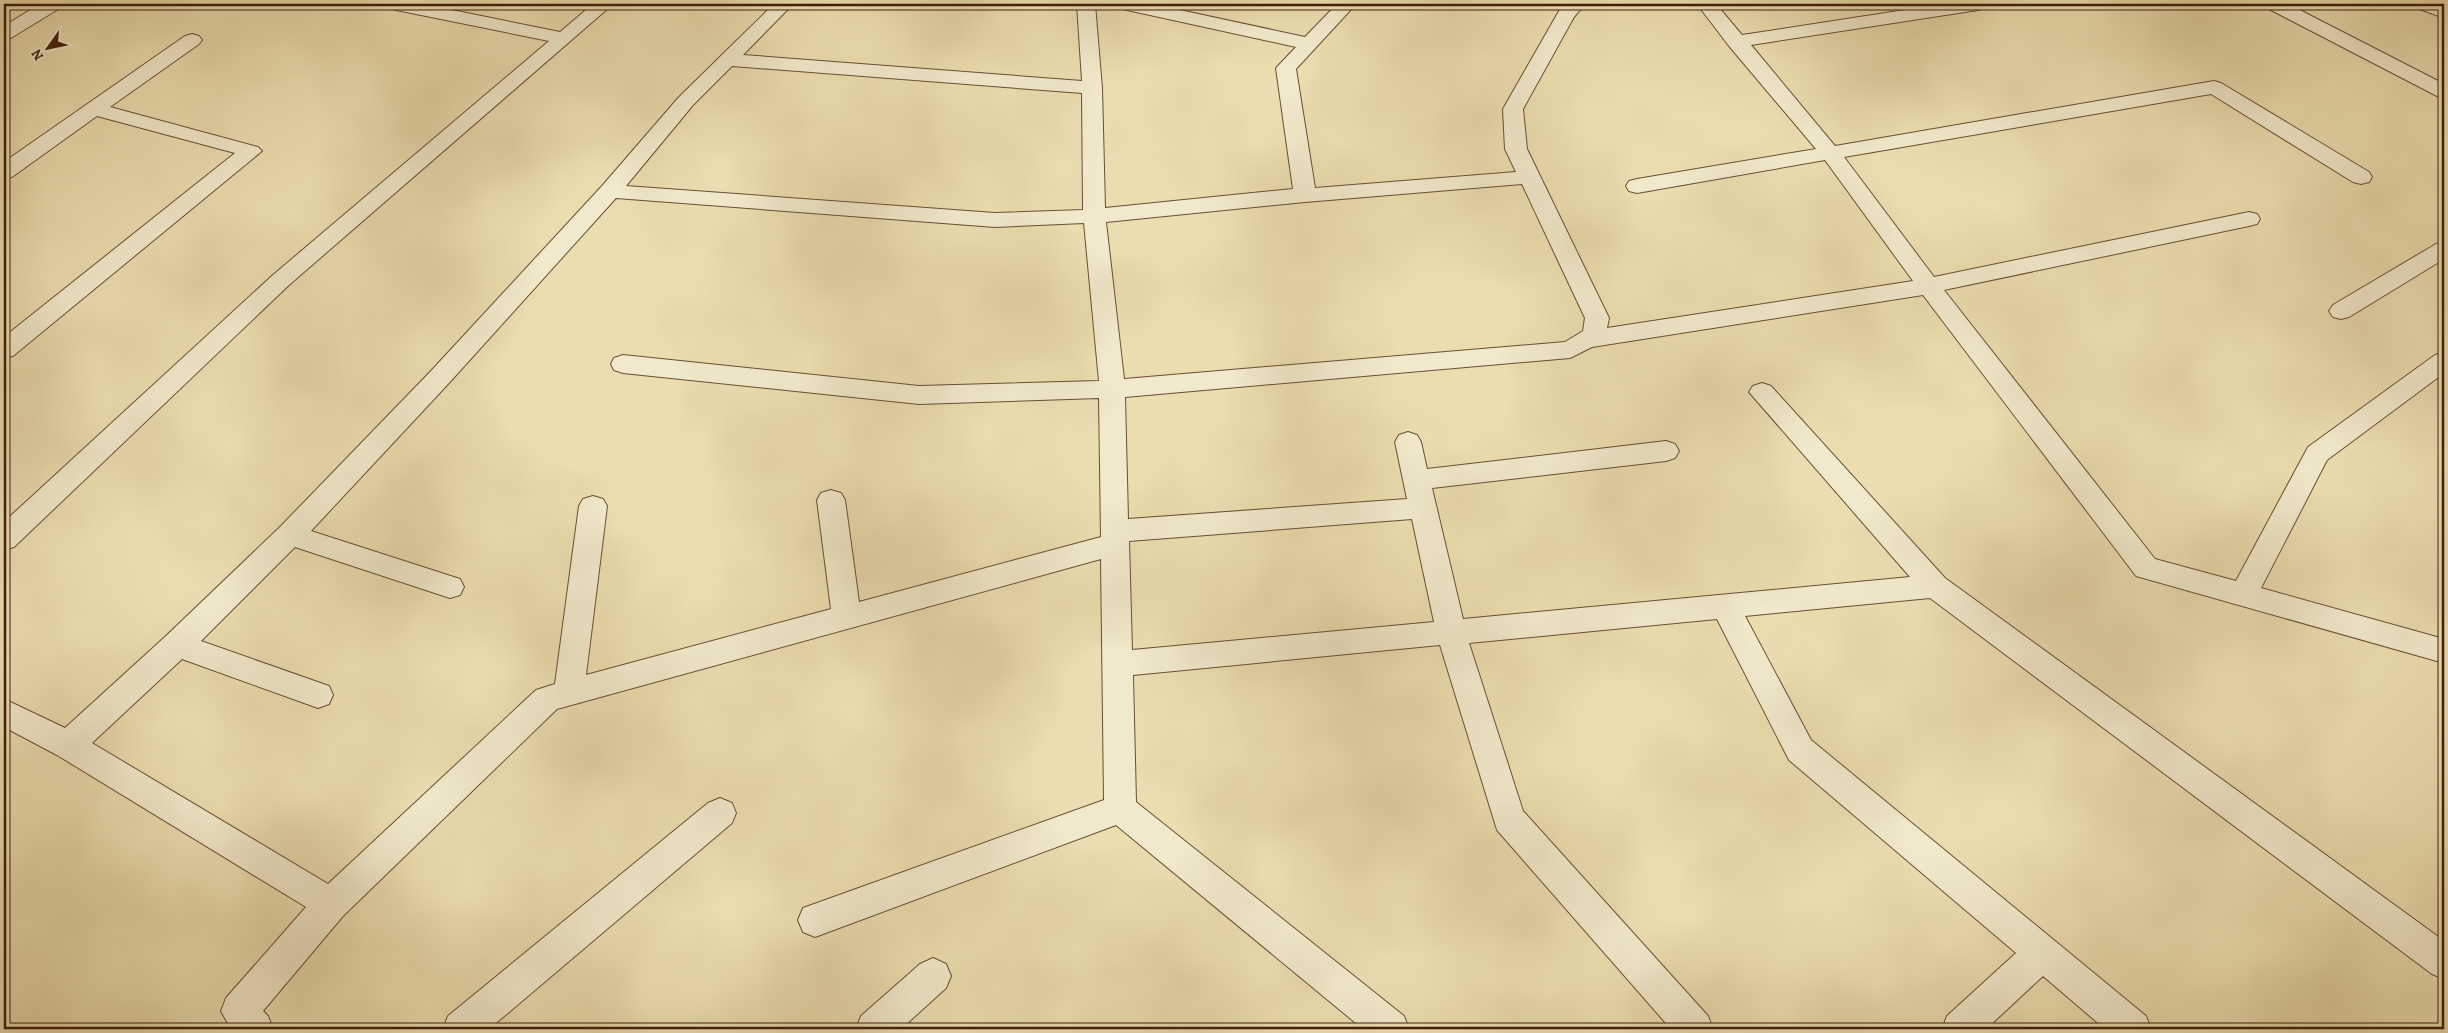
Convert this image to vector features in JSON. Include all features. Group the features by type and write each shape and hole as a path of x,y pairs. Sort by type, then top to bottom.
{"street":[{"path":"4,34 53,4"},
{"path":"396,4 562,38"},
{"path":"4,539 281,280 604,4"},
{"path":"68,744 177,646 290,535 433,385 610,191 686,102 784,4"},
{"path":"1086,4 1092,88 1094,216 1112,389 1120,809 1391,1029"},
{"path":"1127,4 1310,44"},
{"path":"1305,195 1286,68 1347,4"},
{"path":"623,364 919,395 1112,389 1570,350 1594,334 1597,318 1516,149 1514,109 1566,15 1576,4"},
{"path":"1706,4 1830,154 2146,568 2444,651"},
{"path":"1736,42 1978,4"},
{"path":"2274,4 2444,92"},
{"path":"2424,4 2444,12"},
{"path":"4,172 192,40"},
{"path":"727,60 1092,88"},
{"path":"1637,186 2214,88 2361,177"},
{"path":"4,350 252,152 94,109"},
{"path":"610,191 996,220 1094,216 1305,195 1529,177"},
{"path":"1586,340 1929,286 2249,219"},
{"path":"2341,311 2444,249"},
{"path":"2244,595 2317,454 2444,361"},
{"path":"1762,392 1935,586 2444,962"},
{"path":"1408,442 1451,632 1509,819 1695,1029"},
{"path":"255,1029 239,1011 331,904 547,699 847,617 1114,537 1420,494 1666,451"},
{"path":"831,500 847,617"},
{"path":"569,692 593,506"},
{"path":"290,535 450,587"},
{"path":"1117,664 1935,586"},
{"path":"1725,606 1800,750 2133,1029"},
{"path":"177,646 318,695"},
{"path":"4,712 68,744 331,904"},
{"path":"815,920 1120,809"},
{"path":"461,1029 720,813"},
{"path":"1960,1029 2042,953"},
{"path":"874,1029 933,976"}]}
